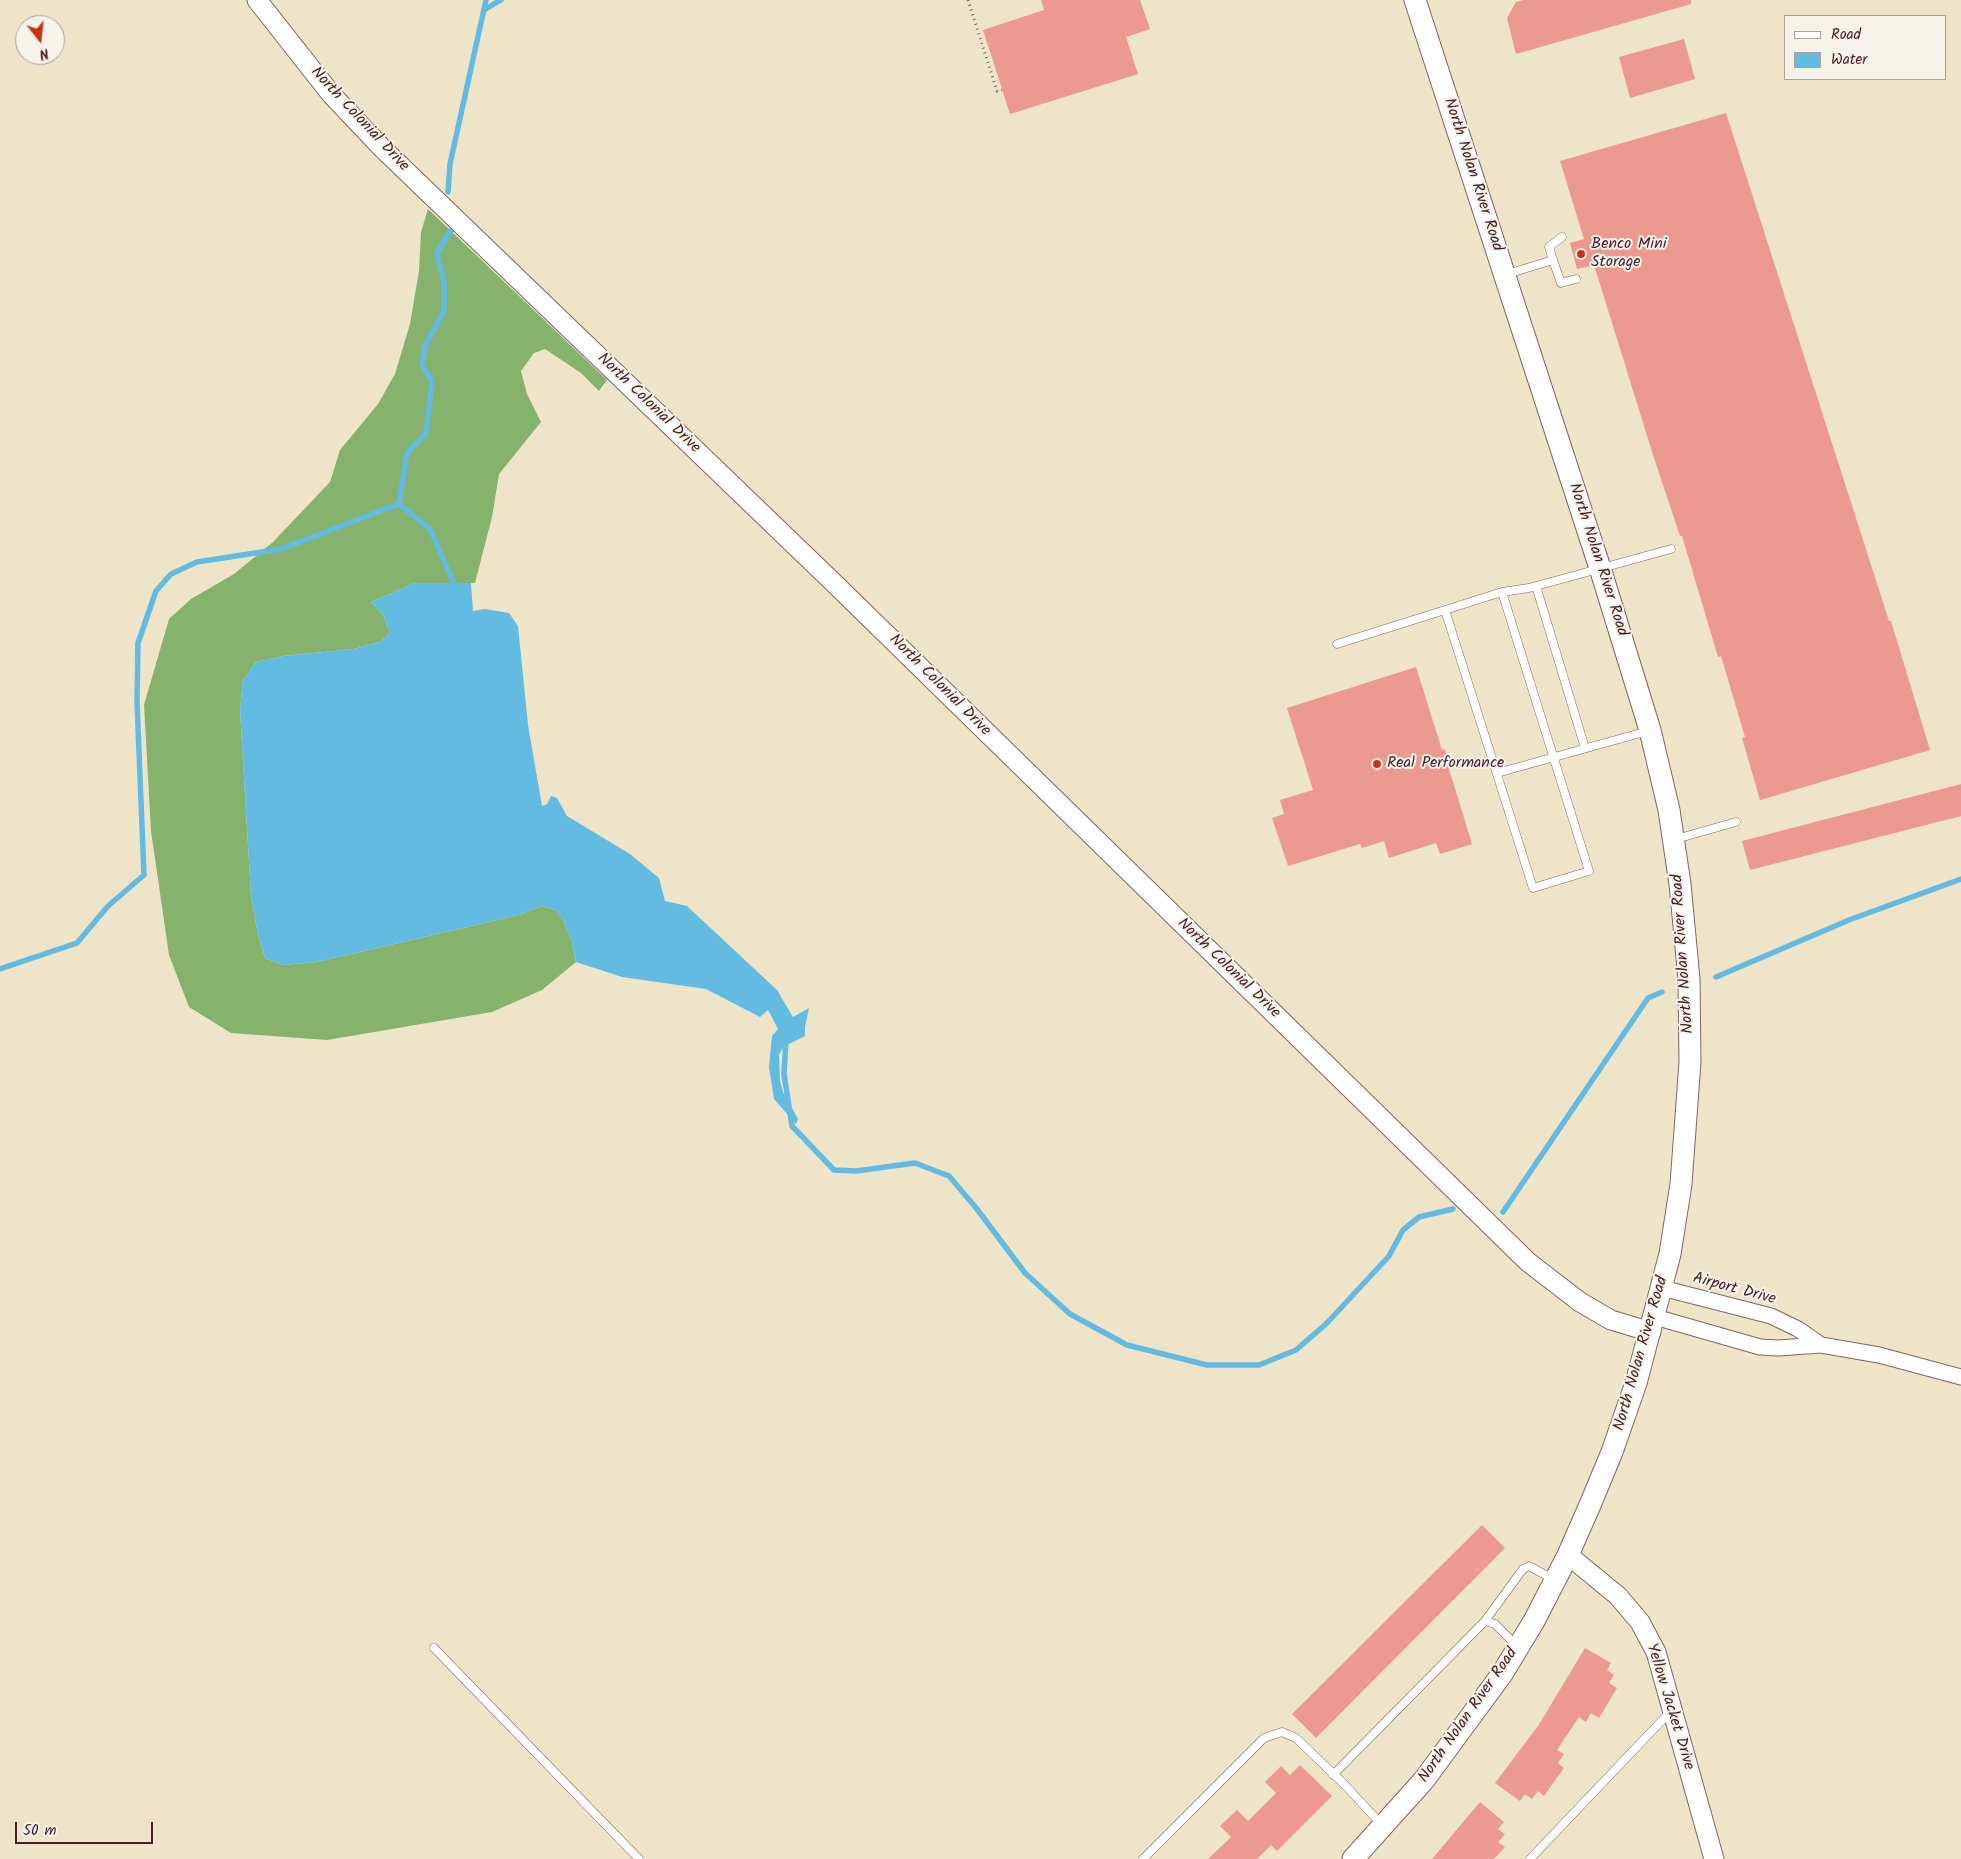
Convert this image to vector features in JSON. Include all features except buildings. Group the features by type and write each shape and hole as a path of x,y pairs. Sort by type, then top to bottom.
{"main road":[{"name":"North Nolan River Road","path":"1353,1859 1424,1780 1464,1728 1518,1647 1568,1555 1612,1452 1653,1324 1662,1288 1681,1184 1688,1103 1691,1026 1685,934 1674,840 1650,730 1600,568 1415,0"}],"street":[{"name":"North Colonial Drive","path":"257,0 331,94 382,148 830,579 1528,1262 1559,1288 1603,1316 1630,1327 1653,1324"},
{"name":"Airport Drive","path":"1662,1288 1771,1316 1798,1329 1821,1345"},
{"name":"Airport Drive","path":"1653,1324 1760,1347 1778,1348 1821,1345 1879,1355 1961,1376"},
{"name":"Yellow Jacket Drive","path":"1568,1555 1618,1596 1640,1622 1656,1652 1714,1859"}],"lane":[{"path":"1562,237 1549,247 1553,260 1561,283 1576,279"},
{"path":"1505,275 1553,260"},
{"path":"1337,644 1502,592 1536,586 1667,550"},
{"path":"1536,586 1585,748"},
{"path":"1445,610 1533,888 1589,871 1502,592"},
{"path":"1497,773 1553,755 1650,730"},
{"path":"1674,840 1736,822"},
{"path":"1333,1775 1485,1621 1523,1570 1529,1566 1555,1580"},
{"path":"1485,1621 1495,1624 1518,1647"},
{"path":"434,1648 639,1859"},
{"path":"1530,1859 1672,1710"},
{"path":"1143,1859 1264,1738 1282,1732 1289,1733 1383,1826"}],"path":[{"path":"968,0 997,92 1002,90"}],"green space":[{"path":"428,209 607,380 599,391 581,373 545,349 534,353 521,371 527,394 541,422 499,474 492,517 475,583 415,583 371,602 383,615 390,633 380,642 354,649 283,656 256,662 243,680 240,710 251,895 258,935 265,958 283,965 317,962 519,915 542,906 555,910 562,918 572,942 576,962 542,990 492,1012 327,1040 231,1033 189,1007 169,955 151,831 144,705 169,619 191,599 234,574 273,542 330,482 340,450 378,404 395,374 410,324 419,271 421,232"}],"water":[{"path":"415,583 471,583 473,611 485,609 509,613 518,626 528,725 542,806 547,804 551,796 557,798 567,816 630,854 659,878 665,901 687,906 777,990 793,1017 809,1008 805,1036 783,1047 779,1055 780,1081 783,1092 798,1119 796,1124 774,1099 769,1067 772,1036 778,1029 768,1010 760,1017 706,989 622,977 576,962 572,942 562,918 555,910 542,906 519,915 317,962 283,965 265,958 258,935 251,895 240,710 243,680 256,662 283,656 354,649 380,642 390,633 383,615 371,602"}],"waterway":[{"path":"448,192 450,164 486,0"},
{"path":"484,10 501,0"},
{"path":"0,969 77,943 108,906 144,875 137,702 138,643 156,591 171,574 197,562 281,549 399,504 407,453 426,433 432,381 422,365 425,346 444,310 444,282 437,253 451,231"},
{"path":"399,504 430,529 457,590"},
{"path":"1716,977 1849,920 1961,879"},
{"path":"1503,1212 1648,998 1662,992"},
{"path":"786,1039 784,1074 792,1126 834,1170 856,1171 915,1163 949,1176 977,1209 1025,1273 1070,1314 1127,1345 1207,1365 1259,1365 1296,1350 1327,1323 1389,1256 1403,1230 1419,1217 1453,1209"}],"place":[{"name":"Benco Mini Storage","path":"1581,254"},
{"name":"Real Performance","path":"1377,764"}]}
